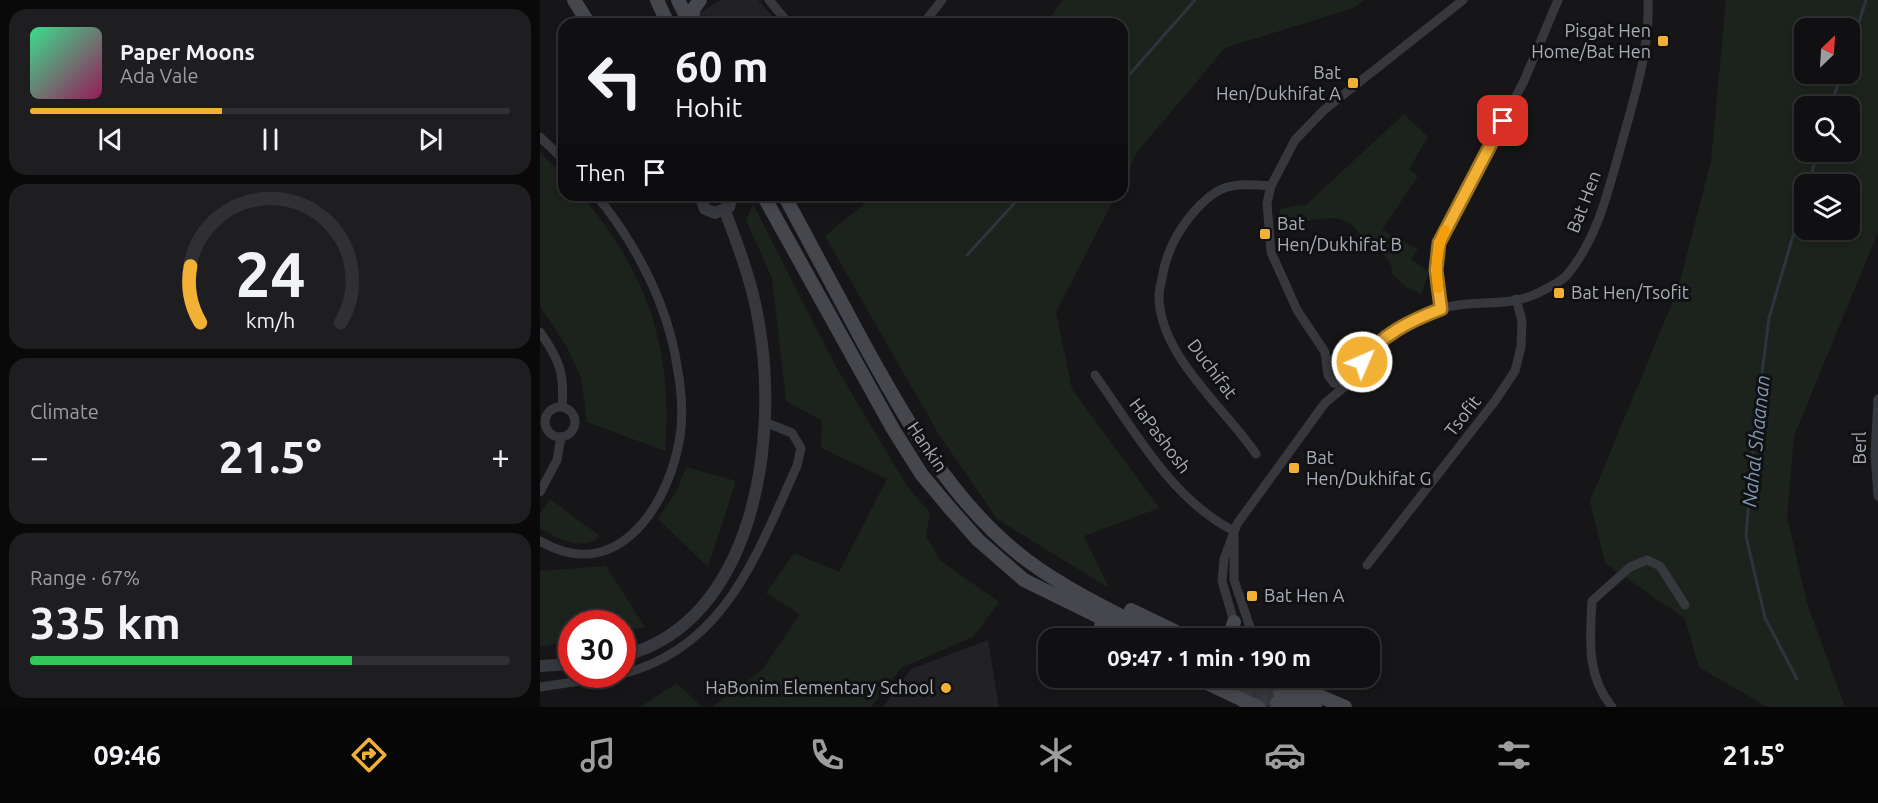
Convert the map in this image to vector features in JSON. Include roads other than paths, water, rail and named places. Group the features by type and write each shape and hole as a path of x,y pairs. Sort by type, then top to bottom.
{"main road":[{"path":"574,0 585,18"},
{"path":"657,0 665,18"},
{"path":"678,0 688,18"},
{"path":"692,18 694,8 700,0"},
{"name":"Hankin","path":"766,201 893,429 922,475 978,540 1024,580 1122,628"},
{"name":"Hankin","path":"787,201 909,426 962,495 996,534 1026,560 1051,577 1146,628"},
{"path":"1051,577 1166,628"},
{"path":"1024,580 1104,628"},
{"path":"1232,628 1234,622"},
{"path":"1228,688 1249,706"},
{"path":"1301,688 1341,705"},
{"path":"1313,688 1341,705"},
{"path":"1282,701 1315,707"}],"street":[{"path":"769,0 784,18"},
{"path":"1324,403 1330,379 1323,348 1297,310 1271,252 1267,203 1271,186 1295,140 1324,110 1462,0"},
{"path":"1441,309 1436,270 1439,243 1524,81 1558,0"},
{"name":"Bat Hen","path":"1350,356 1372,347 1412,321 1441,309 1538,294 1566,276 1595,230 1642,69 1649,24 1648,0"},
{"path":"928,18 939,4"},
{"path":"540,137 558,154"},
{"name":"Duchifat","path":"1256,454 1176,353 1163,321 1159,296 1165,262 1175,235 1194,212 1217,190 1238,183 1271,186"},
{"path":"540,541 565,552 580,554 601,552 617,546 649,518 664,488 678,447 681,393 670,334 648,279 601,201"},
{"path":"701,201 702,205 710,212 725,211 731,201"},
{"path":"636,651 655,644 676,630 695,614 713,592 745,529 761,462 767,423 764,356 752,287 725,211"},
{"name":"Tsofit","path":"1367,565 1495,401 1515,371 1521,347 1522,321 1516,299"},
{"path":"540,332 560,366 564,383 562,406"},
{"name":"Bat Hen","path":"1358,369 1372,347"},
{"path":"1236,628 1223,591 1221,571 1234,531 1244,512 1324,403 1354,379 1358,369 1350,356 1323,348"},
{"path":"1328,364 1340,354"},
{"name":"HaPashosh","path":"1095,375 1168,479 1212,516 1234,531"},
{"path":"1330,379 1345,385"},
{"name":"Berl","path":"1878,399 1875,455 1878,496"},
{"path":"562,406 571,411 576,425 571,434 561,437 548,431 542,420 552,408 562,406"},
{"path":"636,671 646,668 690,642 730,600 748,574 797,466 801,448 792,433 767,423"},
{"path":"540,492 557,460 561,437"},
{"path":"1212,516 1228,519 1244,512"},
{"path":"1234,531 1234,580 1250,628"},
{"path":"1612,707 1601,693 1592,670 1589,645 1592,601 1630,567 1647,560 1660,566 1685,605"},
{"path":"540,666 558,665"},
{"path":"540,687 558,684"},
{"path":"1248,688 1249,706"},
{"path":"1249,706 1259,688"}],"waterway":[{"path":"1128,76 1195,0"},
{"name":"Nahal Shaanan","path":"1860,19 1866,0"},
{"name":"Nahal Shaanan","path":"1834,96 1838,84"},
{"name":"Nahal Shaanan","path":"1811,174 1815,162"},
{"path":"967,255 1016,201"},
{"name":"Nahal Shaanan","path":"1794,232 1769,318 1754,436 1746,536 1765,618 1797,679"}],"tunnel":[{"path":"1244,688 1277,703"},
{"path":"1268,688 1280,693"}],"place":[{"name":"Pisgat Hen Home/Bat Hen","path":"1663,41"},
{"name":"Bat Hen/Dukhifat A","path":"1353,83"},
{"name":"Bat Hen/Dukhifat B","path":"1265,234"},
{"name":"Bat Hen/Tsofit","path":"1559,293"},
{"name":"Bat Hen/Dukhifat G","path":"1294,468"},
{"name":"Bat Hen A","path":"1252,596"},
{"name":"HaBonim Elementary School","path":"946,688"}]}
